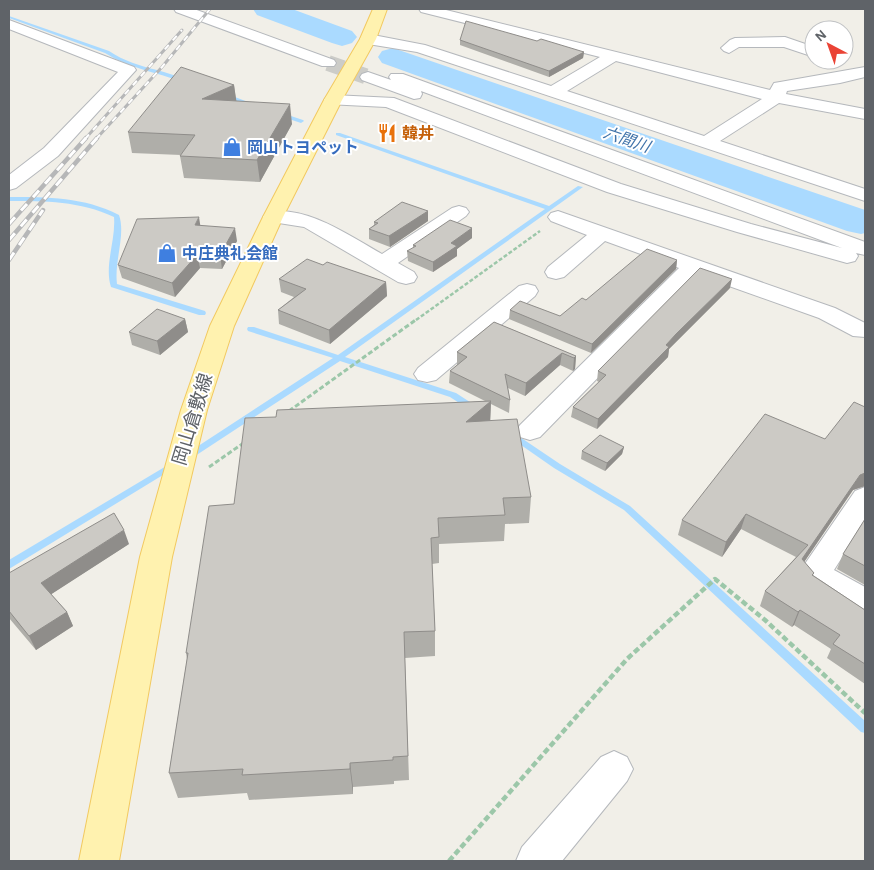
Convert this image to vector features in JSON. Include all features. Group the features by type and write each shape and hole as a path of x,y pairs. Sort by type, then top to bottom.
{"main road":[{"name":"岡山倉敷線","path":"98,861 156,557 172,487 222,326 273,218 333,100 368,39 380,9"}],"street":[{"path":"181,9 330,58 209,9"},
{"path":"426,9 776,97 865,114"},
{"path":"9,24 128,70 51,152 9,184"},
{"path":"368,39 420,48 865,195"},
{"path":"729,48 735,43 785,42 804,49"},
{"path":"553,92 614,56"},
{"path":"705,143 776,97 780,86 840,78 865,71"},
{"path":"856,259 371,73 865,249"},
{"path":"333,100 388,102 614,188 744,228 856,259"},
{"path":"383,264 459,212"},
{"path":"558,217 827,313 864,331"},
{"path":"273,218 310,222 406,277"},
{"path":"556,272 602,233"},
{"path":"530,431 695,265"},
{"path":"428,374 526,291"},
{"path":"490,322 516,333"},
{"path":"569,355 595,366"},
{"path":"865,498 814,574 865,603"},
{"path":"536,861 614,769"}],"path":[{"path":"285,414 362,361 558,217"},
{"path":"172,487 246,442"},
{"path":"448,861 628,659 712,581 715,580 765,620 865,713"}],"building":[{"path":"466,21 537,41 541,39 584,52 549,71 460,40"},
{"path":"181,67 234,85 202,99 290,104 257,160 180,156 195,135 128,132"},
{"path":"402,202 428,211 389,236 369,229 378,223 374,222"},
{"path":"199,217 195,225 235,228 220,255 197,255 172,283 118,265 137,219"},
{"path":"450,220 472,228 451,243 457,246 433,262 407,251 416,246 413,245"},
{"path":"647,249 677,260 592,344 510,310 520,301 560,316 582,298 586,300"},
{"path":"307,259 323,265 327,262 386,282 329,330 278,310 306,289 279,279"},
{"path":"700,268 732,279 676,334 666,345 669,347 598,419 573,407 606,375 598,371"},
{"path":"157,309 185,319 157,341 129,332"},
{"path":"494,322 576,356 574,358 562,353 526,383 505,374 510,400 450,371 467,357 457,352"},
{"path":"491,401 466,422 517,419 531,497 503,498 505,515 438,518 439,537 431,538 435,631 404,632 408,756 393,757 393,760 350,763 350,769 242,775 243,769 169,773 209,506 234,504 245,418 276,417 277,410"},
{"path":"854,402 865,407 865,473 860,475 802,559 814,573 812,575 865,610 865,664 833,644 840,635 765,591 808,545 746,514 726,542 682,520 765,414 825,439"},
{"path":"600,435 624,447 607,463 582,451"},
{"path":"114,513 124,530 41,583 67,612 29,636 9,611 9,573"},
{"path":"865,519 865,566 843,554"}],"waterway":[{"name":"六間川","path":"267,9 342,37"},
{"path":"9,17 107,52 134,65 184,81"},
{"name":"六間川","path":"393,57 861,222"},
{"path":"225,95 253,105"},
{"path":"282,115 301,121"},
{"path":"338,134 550,208"},
{"name":"六間川","path":"638,151 647,146"},
{"path":"339,358 580,187"},
{"path":"9,199 50,199 78,202 91,205 117,216 118,233 113,267 114,285 202,313"},
{"path":"251,329 339,358"},
{"path":"189,456 339,358"},
{"path":"339,358 453,395 473,408"},
{"path":"511,434 557,466 627,508 865,728"},
{"path":"9,565 173,465"}],"tunnel":[{"path":"328,63 368,77"}],"railway":[{"path":"96,139 162,67 210,9"},
{"path":"85,139 182,30"},
{"path":"9,224 86,138"},
{"path":"9,240 97,138"},
{"path":"9,260 43,210"}],"place":[{"name":"韓丼","path":"387,133"},
{"name":"岡山トヨペット","path":"232,147"},
{"name":"中庄典礼会館","path":"167,253"}]}
